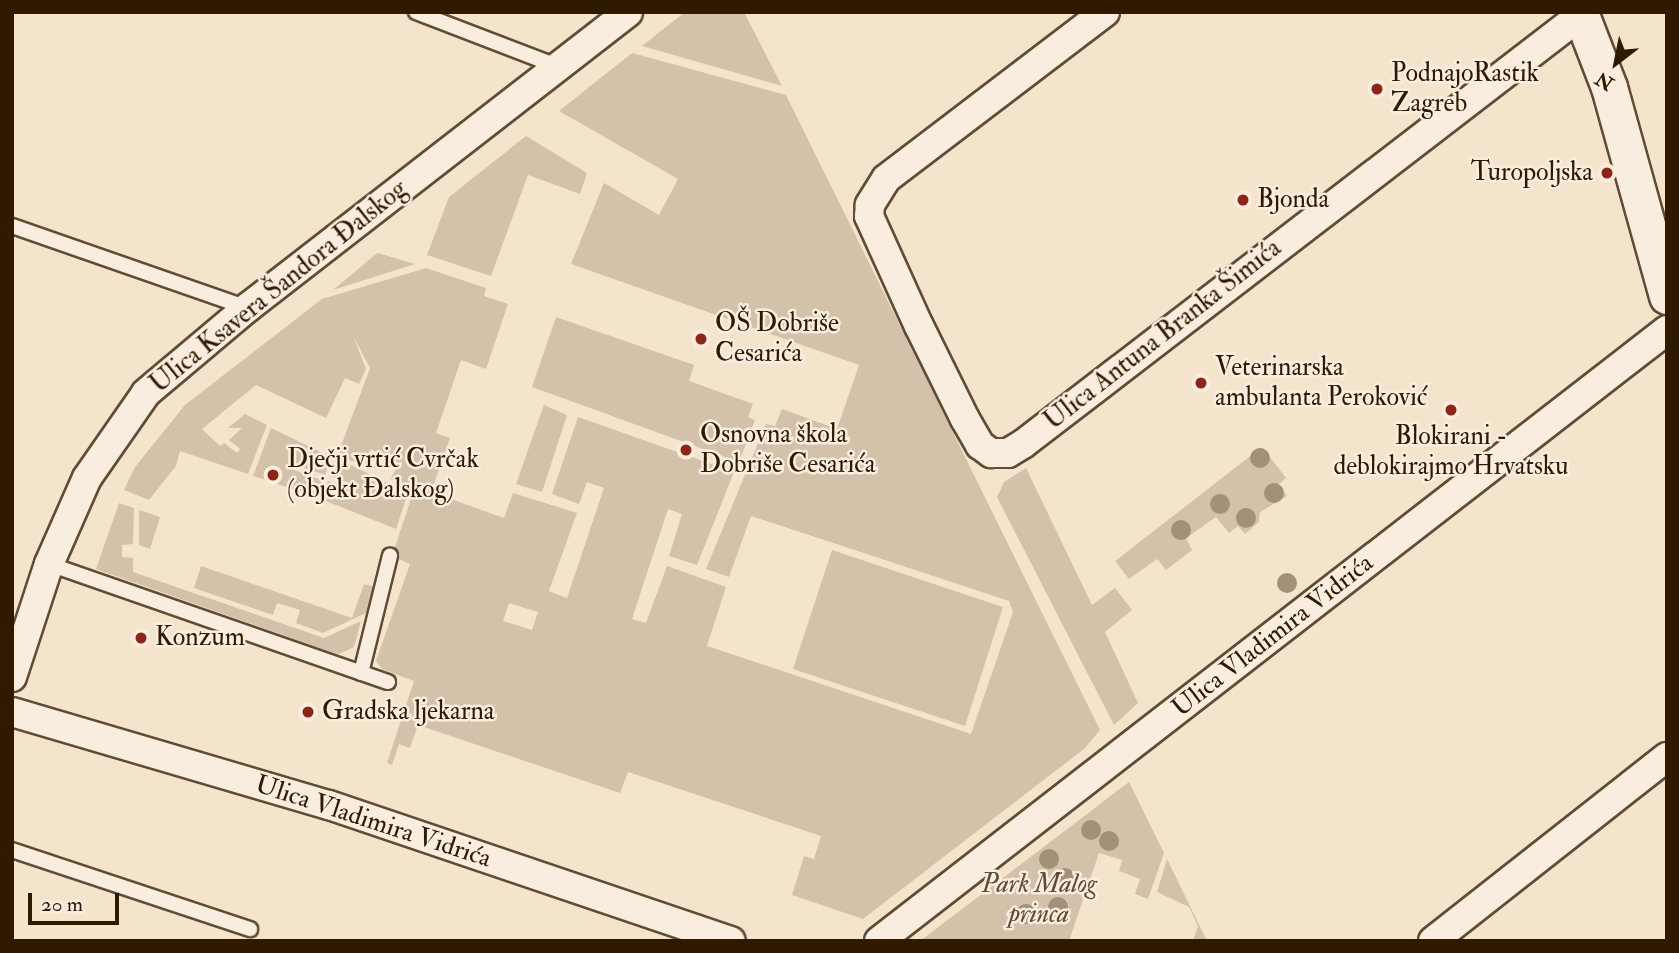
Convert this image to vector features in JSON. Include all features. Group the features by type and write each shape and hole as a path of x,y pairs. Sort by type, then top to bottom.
{"street":[{"name":"Ulica Ksavera Šandora Đalskog","path":"12,677 49,564 87,478 125,418 182,359 628,12"},
{"name":"Ulica Antuna Branka Šimića","path":"1105,12 877,187 869,216 919,326 980,445 991,453 1008,453 1581,13"},
{"path":"1581,13 1609,87 1667,296"},
{"name":"Ulica Vladimira Vidrića","path":"879,941 1667,330"},
{"name":"Ulica Vladimira Vidrića","path":"12,712 329,806 731,941"},
{"path":"1433,941 1667,757"}],"lane":[{"path":"416,12 557,66"},
{"path":"12,226 247,308"},
{"path":"361,673 390,556"},
{"path":"49,564 388,682"},
{"path":"12,850 250,929"}],"green space":[{"path":"685,12 744,12 782,86 642,46"},
{"name":"Osnovna škola Dobriše Cesarića","path":"632,53 786,95 1100,730 1084,749 863,919 792,895 804,856 814,859 821,836 628,772 620,793 418,725 410,748 399,744 392,765 387,763 414,681 382,669 376,661 410,564 392,556 414,490 391,479 399,463 371,449 362,466 338,454 370,368 353,336 366,369 359,384 345,378 326,418 256,385 202,429 220,446 224,443 237,453 240,449 229,440 242,428 228,428 245,414 267,425 248,474 180,451 176,466 149,500 124,490 135,467 185,405 322,299 426,268 486,288 484,296 508,304 486,369 461,360 436,433 450,438 431,492 504,518 513,493 577,513 549,591 567,598 604,488 587,482 579,504 552,494 578,417 734,472 697,565 669,556 682,514 668,509 632,619 646,623 667,566 726,587 707,646 971,734 1013,612 1009,601 751,516 729,577 706,569 766,424 775,426 782,409 837,429 859,365 571,264 604,183 659,215 678,179 559,111","holes":["509,603 538,612 532,630 503,621"]},
{"path":"526,136 587,173 580,194 528,175 491,276 427,255 449,197"},
{"path":"376,254 415,264 333,290"},
{"path":"556,317 694,365 689,381 753,404 748,417 755,420 739,462 532,387"},
{"path":"544,405 567,415 542,492 516,484"},
{"path":"271,428 331,457 325,475 293,464 291,469 322,480 316,497 253,476"},
{"path":"1262,447 1286,478 1278,485 1287,496 1260,512 1259,522 1245,534 1238,526 1229,533 1216,517 1186,538 1192,550 1166,570 1157,559 1129,579 1115,561"},
{"path":"336,458 408,493 396,529 321,499 328,481 356,491 357,486 330,476"},
{"path":"1026,468 1092,605 1115,588 1132,610 1105,632 1138,703 1114,725 997,497 1004,482"},
{"path":"119,503 134,508 133,544 122,545 122,557 133,558 133,572 324,638 361,621 354,647 339,654 328,651 96,569"},
{"path":"139,510 160,517 150,549 139,545"},
{"path":"832,550 1003,607 965,726 793,669"},
{"path":"201,566 352,618 364,584 375,587 366,613 323,633 296,623 300,610 277,603 273,615 194,588"},
{"name":"Park Malog princa","path":"1129,782 1164,853 1148,899 1135,894 1140,879 1119,871 1122,860 1099,853 1069,941 920,941"},
{"path":"1167,859 1207,941 1193,941 1198,926 1189,907 1157,892"}],"place":[{"name":"PodnajoRastik Zagreb","path":"1377,89"},
{"name":"Turopoljska","path":"1607,173"},
{"name":"Bjonda","path":"1243,200"},
{"name":"OŠ Dobriše Cesarića","path":"701,339"},
{"name":"Veterinarska ambulanta Peroković","path":"1201,383"},
{"name":"Blokirani - deblokirajmo Hrvatsku","path":"1451,410"},
{"name":"Osnovna škola Dobriše Cesarića","path":"686,450"},
{"name":"Dječji vrtić Cvrčak (objekt Đalskog)","path":"273,475"},
{"name":"Konzum","path":"141,638"},
{"name":"Gradska ljekarna","path":"308,712"}]}
